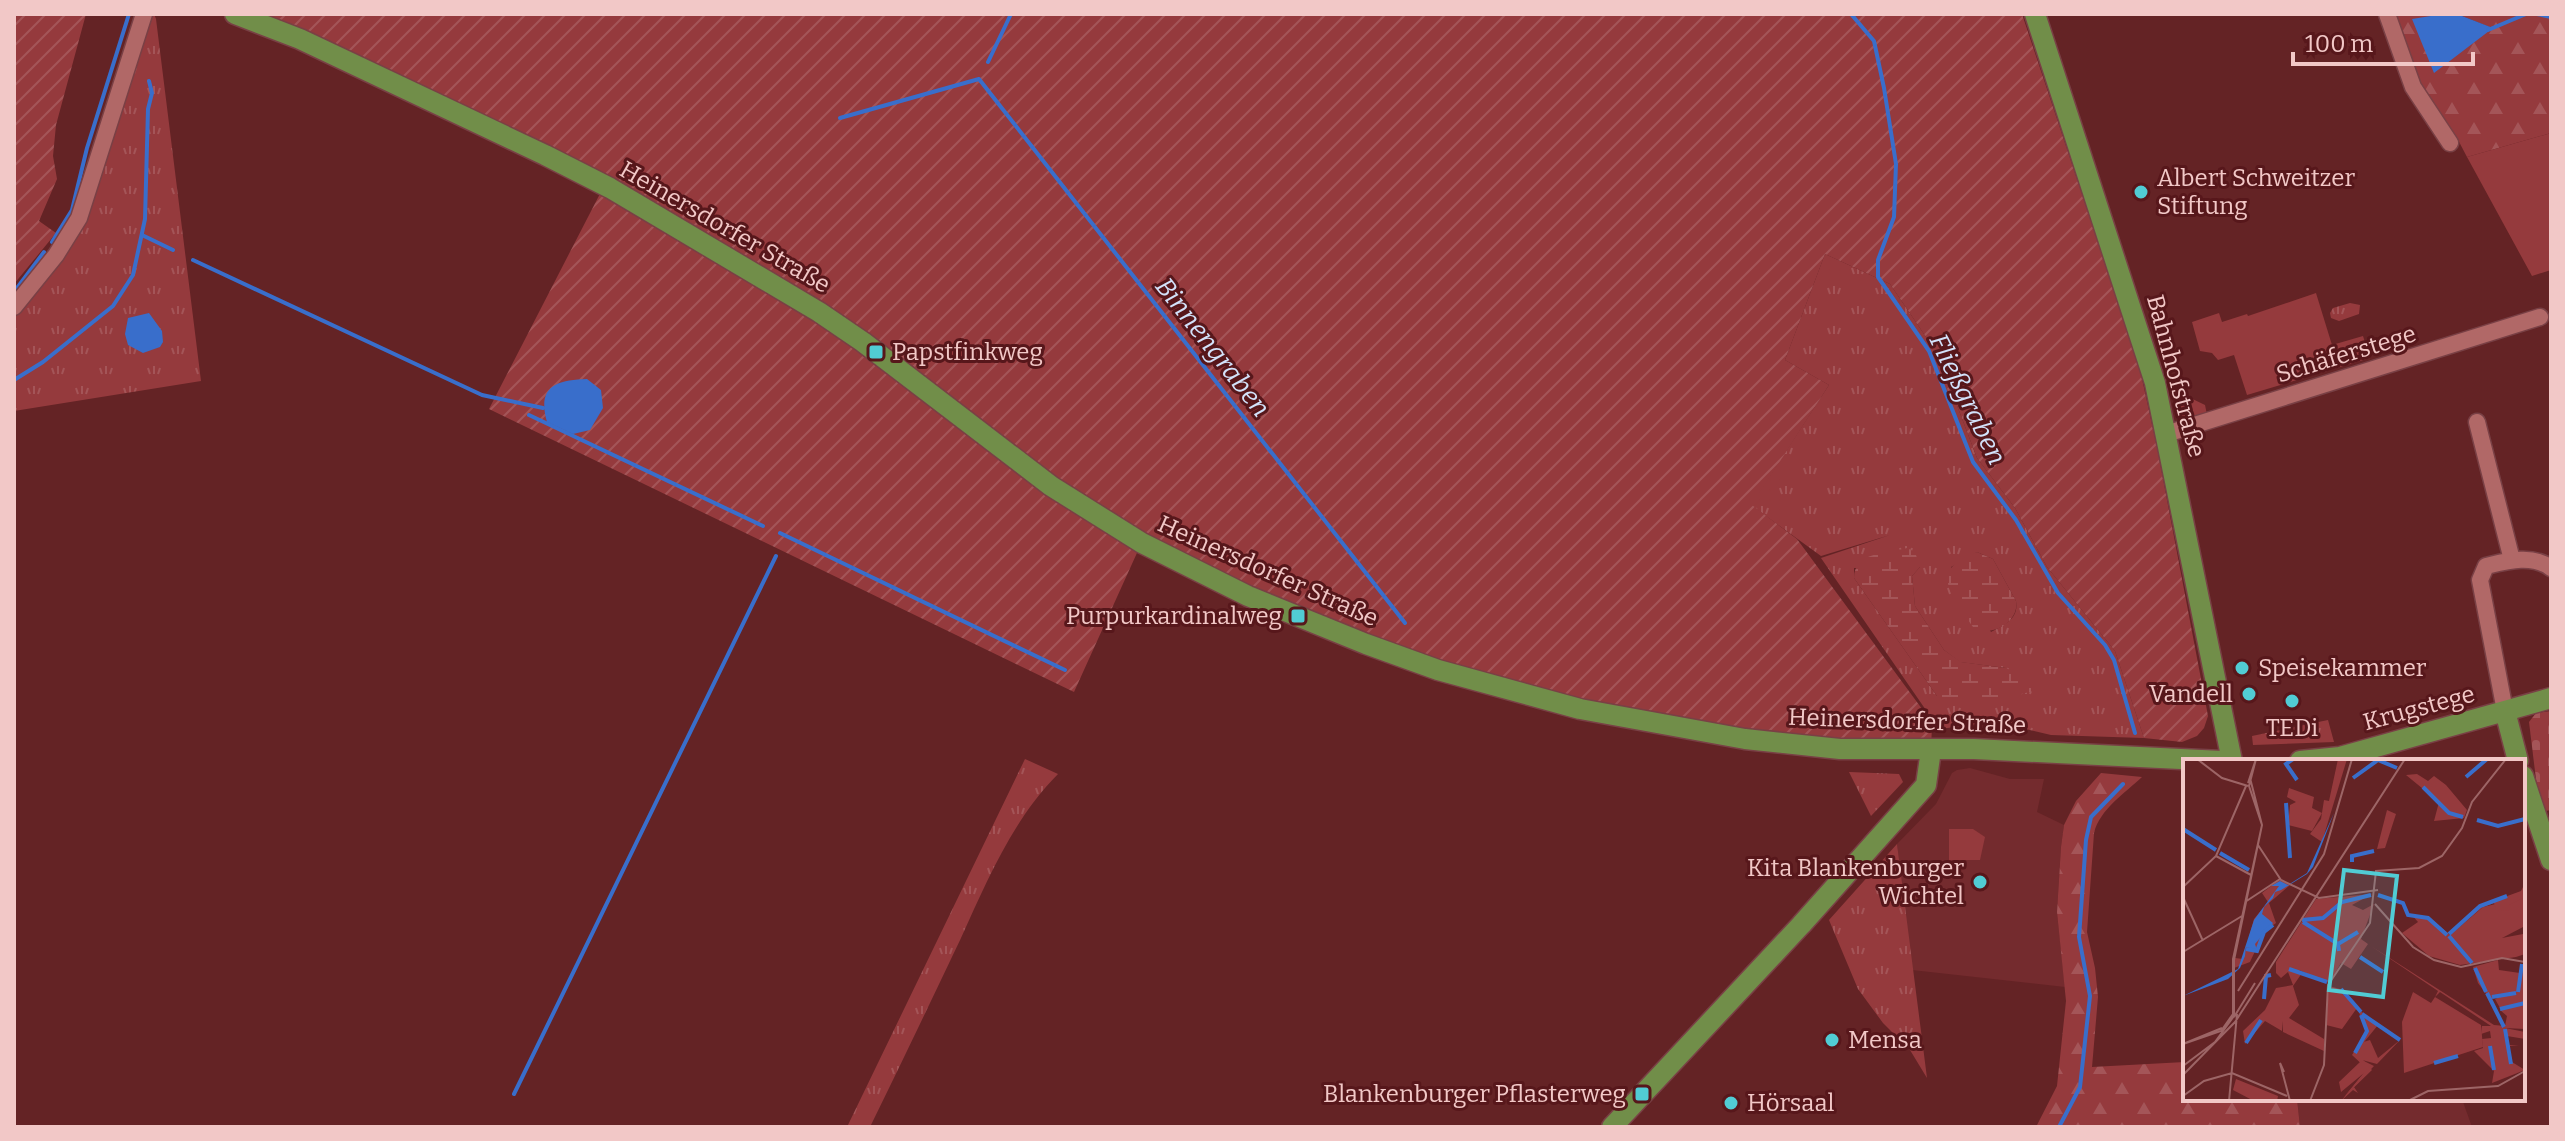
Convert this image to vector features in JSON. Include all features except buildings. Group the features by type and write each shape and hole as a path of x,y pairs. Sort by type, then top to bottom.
{"main road":[{"name":"Heinersdorfer Straße","path":"235,14 300,39 533,149 656,215 773,283 852,334 1051,486 1142,543 1248,596 1366,644 1438,670 1580,709 1797,746 2184,759"},
{"name":"Bahnhofstraße","path":"2035,14 2155,383 2232,759"},
{"name":"Krugstege","path":"2320,759 2340,757 2551,698"},
{"path":"2505,711 2517,759"},
{"path":"1612,1127 1801,925 1926,785 1931,750"},
{"path":"2525,782 2551,860"}],"street":[{"path":"14,307 56,255 79,218 144,14"},
{"path":"2387,14 2413,87 2450,143"},
{"name":"Schäferstege","path":"2166,434 2540,317"},
{"path":"2477,422 2512,560"},
{"path":"2505,711 2480,580 2486,566 2512,560 2542,561 2551,568"}],"shaded area":[{"name":"Kita Blankenburger Wichtel","path":"1970,768 2010,779 2044,779 2037,812 2064,825 2057,912 2065,987 1912,970 1897,844 1936,804 1952,773"},
{"path":"2297,1101 2463,1101 2472,1127 2300,1127"}],"green space":[{"path":"14,14 86,14 56,125 53,156 57,179 39,221 56,233 14,284"},
{"path":"149,14 154,14 156,19 201,381 14,411 14,316 69,248"},
{"path":"235,14 2022,14 2139,365 2208,716 2204,728 2197,736 2182,742 2144,738 2115,651 2047,567 2015,508 1977,458 1942,366 1926,337 1890,284 1825,254 1785,360 1829,385 1752,505 1797,539 1925,713 1932,725 1931,750 1840,749 1509,691 1141,544 1074,692 489,409 604,186"},
{"path":"2395,14 2443,14 2412,20 2492,28 2457,14 2551,14 2551,133 2467,157 2456,136 2450,137 2417,83"},
{"path":"2551,133 2551,270 2532,276 2467,157"},
{"path":"1825,254 1890,284 1942,366 1977,458 2015,508 2047,567 2115,651 2144,738 2051,735 2009,725 1979,724 1939,729 1821,558 1890,535 1821,556 1751,505 1829,385 1785,360","holes":["1977,552 1993,559 2016,601 2013,617 1991,632 1951,567","1920,567 1912,576 1915,606 1944,650 1960,662 2006,668 1937,696 1854,578 1854,568"]},
{"path":"2316,293 2332,345 2363,336 2370,358 2247,395 2234,355 2218,360 2212,353 2200,351 2192,322 2219,313 2222,322 2248,316"},
{"path":"2350,303 2360,305 2359,314 2339,321 2331,318 2333,308"},
{"path":"2169,384 2205,405 2207,415 2180,423"},
{"path":"1907,548 1915,552 1920,567 1912,576 1915,606 1944,650 1961,662 2006,668 2033,681 2034,691 2004,698 1949,703 1937,696 1854,578 1855,569 1865,558"},
{"path":"1977,552 1993,559 2016,601 2016,609 2009,622 1995,630 1973,627 1948,585 1952,567"},
{"path":"2551,711 2551,810 2540,812 2529,722 2536,713"},
{"path":"2328,720 2334,742 2253,745 2252,736"},
{"path":"1025,759 1058,774 1028,811 1002,852 870,1127 847,1127"},
{"path":"1849,772 1899,774 1903,782 1871,816"},
{"path":"2101,773 2142,777 2107,809 2094,833 2087,932 2098,997 2092,1067 2183,1062 2183,1101 2297,1101 2300,1127 2036,1127 2057,1086 2066,1001 2057,912 2061,847 2064,825 2076,801"},
{"path":"1949,829 1973,829 1985,837 1980,860 1949,860"},
{"path":"1897,844 1927,1078 1910,1050 1883,1023 1858,989 1829,920"}],"water":[{"path":"2457,14 2493,28 2434,73 2412,19"},
{"path":"149,313 162,331 163,342 160,347 143,353 128,345 125,334 128,318"},
{"path":"587,379 601,390 603,408 590,430 573,434 547,422 545,401 551,388 566,381"}],"waterway":[{"path":"52,242 72,210 87,148 129,14"},
{"path":"988,62 1011,14"},
{"name":"Fließgraben","path":"1851,14 1874,41 1896,164 1894,217 1878,260 1878,277 1929,351 1973,462 2016,520 2058,593 2105,645 2114,660 2135,733"},
{"path":"2488,30 2526,14"},
{"path":"2537,14 2551,17"},
{"name":"Binnengraben","path":"840,118 979,79 1405,623"},
{"path":"14,380 43,362 113,306 133,275 145,219 148,109 152,93 149,81"},
{"path":"142,235 173,250"},
{"path":"14,292 44,252"},
{"path":"193,260 482,395 543,408"},
{"path":"529,415 763,526"},
{"path":"780,533 1065,670"},
{"path":"514,1094 776,556"},
{"name":"Fließgraben","path":"2059,1127 2080,1087 2090,996 2079,937 2086,840 2091,817 2123,784"}],"place":[{"name":"Albert Schweitzer Stiftung","path":"2141,192"},
{"name":"Papstfinkweg","path":"876,352"},
{"name":"Purpurkardinalweg","path":"1298,616"},
{"name":"Speisekammer","path":"2242,668"},
{"name":"Vandell","path":"2249,694"},
{"name":"TEDi","path":"2292,701"},
{"name":"Kita Blankenburger Wichtel","path":"1980,882"},
{"name":"Mensa","path":"1832,1040"},
{"name":"Blankenburger Pflasterweg","path":"1642,1094"},
{"name":"Hörsaal","path":"1731,1103"}]}
